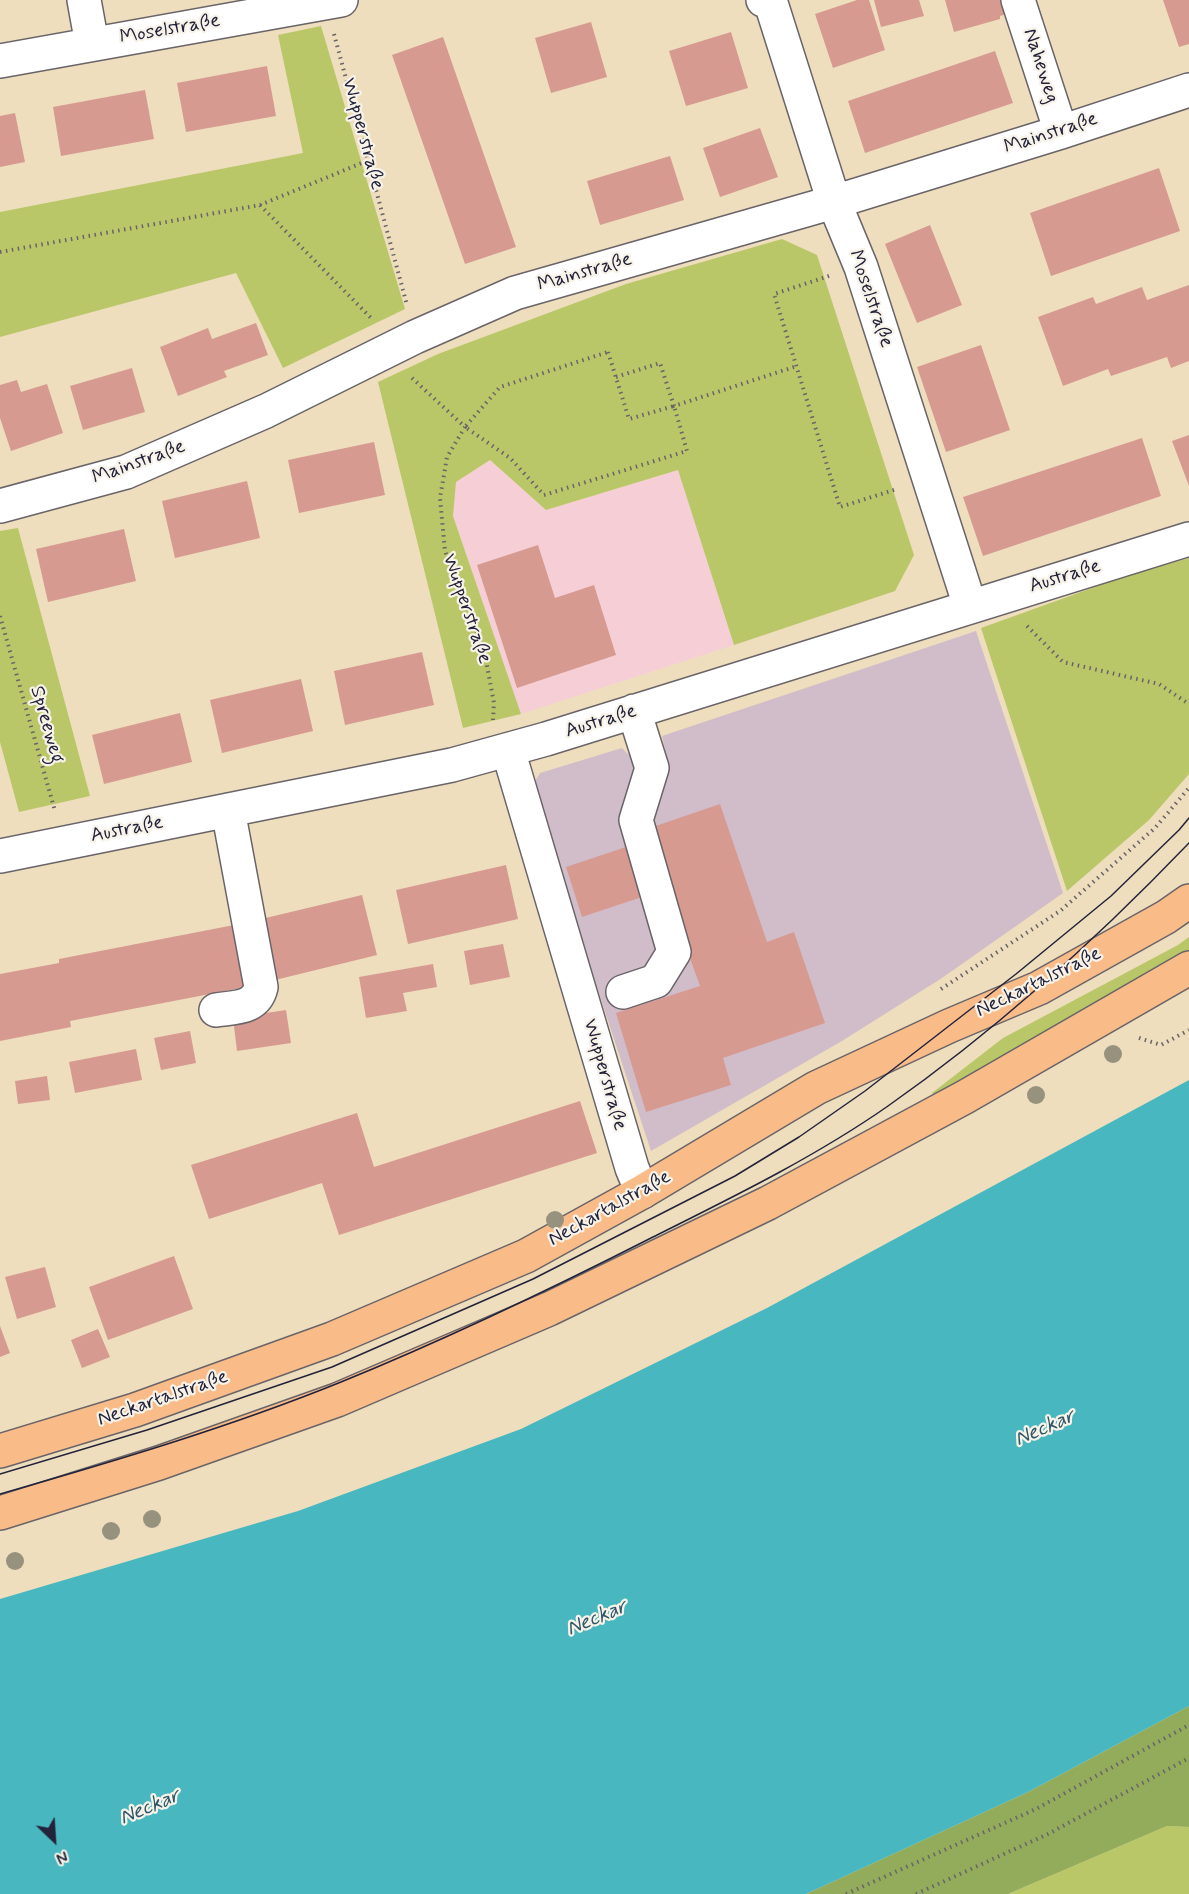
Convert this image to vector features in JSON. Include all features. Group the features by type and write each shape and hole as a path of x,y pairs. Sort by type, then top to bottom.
{"main road":[{"name":"Neckartalstraße","path":"0,1451 135,1410 332,1339 526,1256 642,1192 816,1088 949,1026 1039,988 1166,917 1189,901"},
{"path":"0,1513 159,1463 337,1400 549,1309 768,1203 965,1097 1189,968"}],"street":[{"path":"84,0 92,44"},
{"name":"Moselstraße","path":"764,0 771,0 834,202 861,267 970,606"},
{"name":"Naheweg","path":"1018,0 1061,132"},
{"name":"Moselstraße","path":"0,61 333,1"},
{"name":"Mainstraße","path":"0,506 126,472 266,411 415,337 515,293 834,202 1189,90"},
{"name":"Austraße","path":"0,856 452,765 500,737 634,711 1189,538"},
{"path":"623,992 656,981 674,952 636,820 652,768 634,711"},
{"name":"Wupperstraße","path":"500,737 632,1168 642,1192"},
{"path":"216,1010 250,1004 259,997 261,987 228,810"}],"path":[{"name":"Wupperstraße","path":"333,1 369,160 415,337"},
{"path":"0,252 261,205 369,160"},
{"path":"261,205 375,321 386,351 421,387 465,427 510,458 544,495 687,451 674,406 660,363 616,377 629,419 674,406 797,366"},
{"path":"822,278 774,294 840,507 930,479"},
{"name":"Wupperstraße","path":"500,737 484,650 445,551 440,498 447,457 465,427 501,387 608,352 616,377"},
{"name":"Spreeweg","path":"0,616 64,843"},
{"path":"1021,621 1063,662 1159,684 1189,704"},
{"path":"933,994 1060,911 1155,828 1189,788"},
{"path":"1161,1045 1189,1030"},
{"path":"846,1894 1036,1809 1189,1725"},
{"path":"916,1894 1048,1834 1189,1758"}],"shaded area":[{"path":"490,460 546,510 678,470 734,645 521,714 453,516 456,482"},
{"path":"976,631 1063,893 942,978 842,1041 651,1151 531,788 540,773 622,748 633,759 665,749 662,736"}],"green space":[{"path":"321,26 405,309 283,368 236,273 0,337 0,212 303,153 278,35"},
{"path":"782,239 817,255 914,555 895,591 734,645 678,470 546,510 490,460 456,482 453,516 521,714 463,728 378,382 438,354 626,284"},
{"path":"18,528 90,796 19,812 0,742 0,531"},
{"path":"1189,558 1189,774 1149,820 1067,891 981,628 1117,579"},
{"path":"1189,937 1189,953 940,1102 932,1093 1003,1038"},
{"path":"1189,1706 1189,1827 1167,1826 1008,1894 806,1894 1028,1792"},
{"path":"1167,1826 1189,1827 1189,1894 1008,1894"}],"water":[{"name":"Neckar","path":"1189,1080 1189,1706 1028,1792 806,1894 0,1894 0,1599 298,1511 521,1429 767,1308"}],"building":[{"path":"857,0 869,0 885,50 833,68 815,14"},
{"path":"874,0 919,0 924,16 881,27"},
{"path":"945,0 1006,0 1010,13 1000,16 1000,19 954,32"},
{"path":"1163,0 1189,0 1189,44 1179,47"},
{"path":"591,22 607,77 551,93 535,38"},
{"path":"731,32 748,88 686,106 669,51"},
{"path":"443,37 516,247 465,264 392,55"},
{"path":"995,51 1013,103 865,153 848,101"},
{"path":"267,66 276,116 186,132 177,83"},
{"path":"145,90 154,139 61,156 53,107"},
{"path":"15,113 25,162 0,167 0,116"},
{"path":"760,128 778,177 720,197 703,148"},
{"path":"670,156 684,200 600,225 587,181"},
{"path":"1159,168 1180,231 1051,276 1030,213"},
{"path":"930,225 962,305 917,323 885,244"},
{"path":"1189,285 1189,361 1171,368 1167,357 1111,376 1108,369 1063,386 1038,317 1093,297 1096,304 1142,287 1147,300"},
{"path":"256,323 268,355 224,371 227,377 178,396 160,347 208,328 212,339"},
{"path":"981,345 1010,430 946,452 917,367"},
{"path":"132,368 145,412 83,430 70,386"},
{"path":"17,380 21,392 47,384 63,433 11,451 0,418 0,385"},
{"path":"1189,435 1189,486 1172,441"},
{"path":"1142,438 1161,496 983,556 963,497"},
{"path":"374,442 385,495 299,513 288,460"},
{"path":"247,481 260,538 175,558 162,501"},
{"path":"124,529 136,581 48,602 36,549"},
{"path":"538,545 555,598 594,585 616,655 517,688 477,565"},
{"path":"422,652 434,705 345,725 334,671"},
{"path":"301,679 313,731 222,753 210,700"},
{"path":"180,713 192,762 104,784 92,735"},
{"path":"720,804 767,942 794,932 825,1023 723,1058 731,1085 646,1112 616,1013 700,986 644,830"},
{"path":"626,847 642,897 582,917 566,867"},
{"path":"506,865 518,919 408,944 396,890"},
{"path":"362,895 377,955 267,982 253,921"},
{"path":"234,925 246,987 70,1021 71,1027 0,1041 0,974 59,963 59,959"},
{"path":"503,944 510,977 470,985 464,951"},
{"path":"433,964 437,987 403,993 407,1011 366,1018 359,977"},
{"path":"286,1010 291,1043 237,1051 233,1018"},
{"path":"190,1031 196,1063 161,1070 154,1038"},
{"path":"136,1049 142,1080 75,1093 69,1062"},
{"path":"47,1076 50,1100 18,1104 15,1081"},
{"path":"580,1101 597,1153 339,1235 322,1183 209,1219 191,1165 357,1113 374,1167"},
{"path":"174,1256 193,1309 108,1340 89,1287"},
{"path":"45,1267 56,1307 17,1319 5,1277"},
{"path":"0,1326 10,1353 0,1357"},
{"path":"98,1329 110,1357 82,1368 71,1340"}],"tram line":[{"path":"0,1474 147,1430 332,1367 533,1279 735,1176 799,1137 865,1091 1016,974 1111,896 1189,818"},
{"path":"0,1494 215,1429 341,1382 420,1349 537,1294 773,1176 888,1106 929,1077 1007,1015 1082,949 1189,843"}]}
